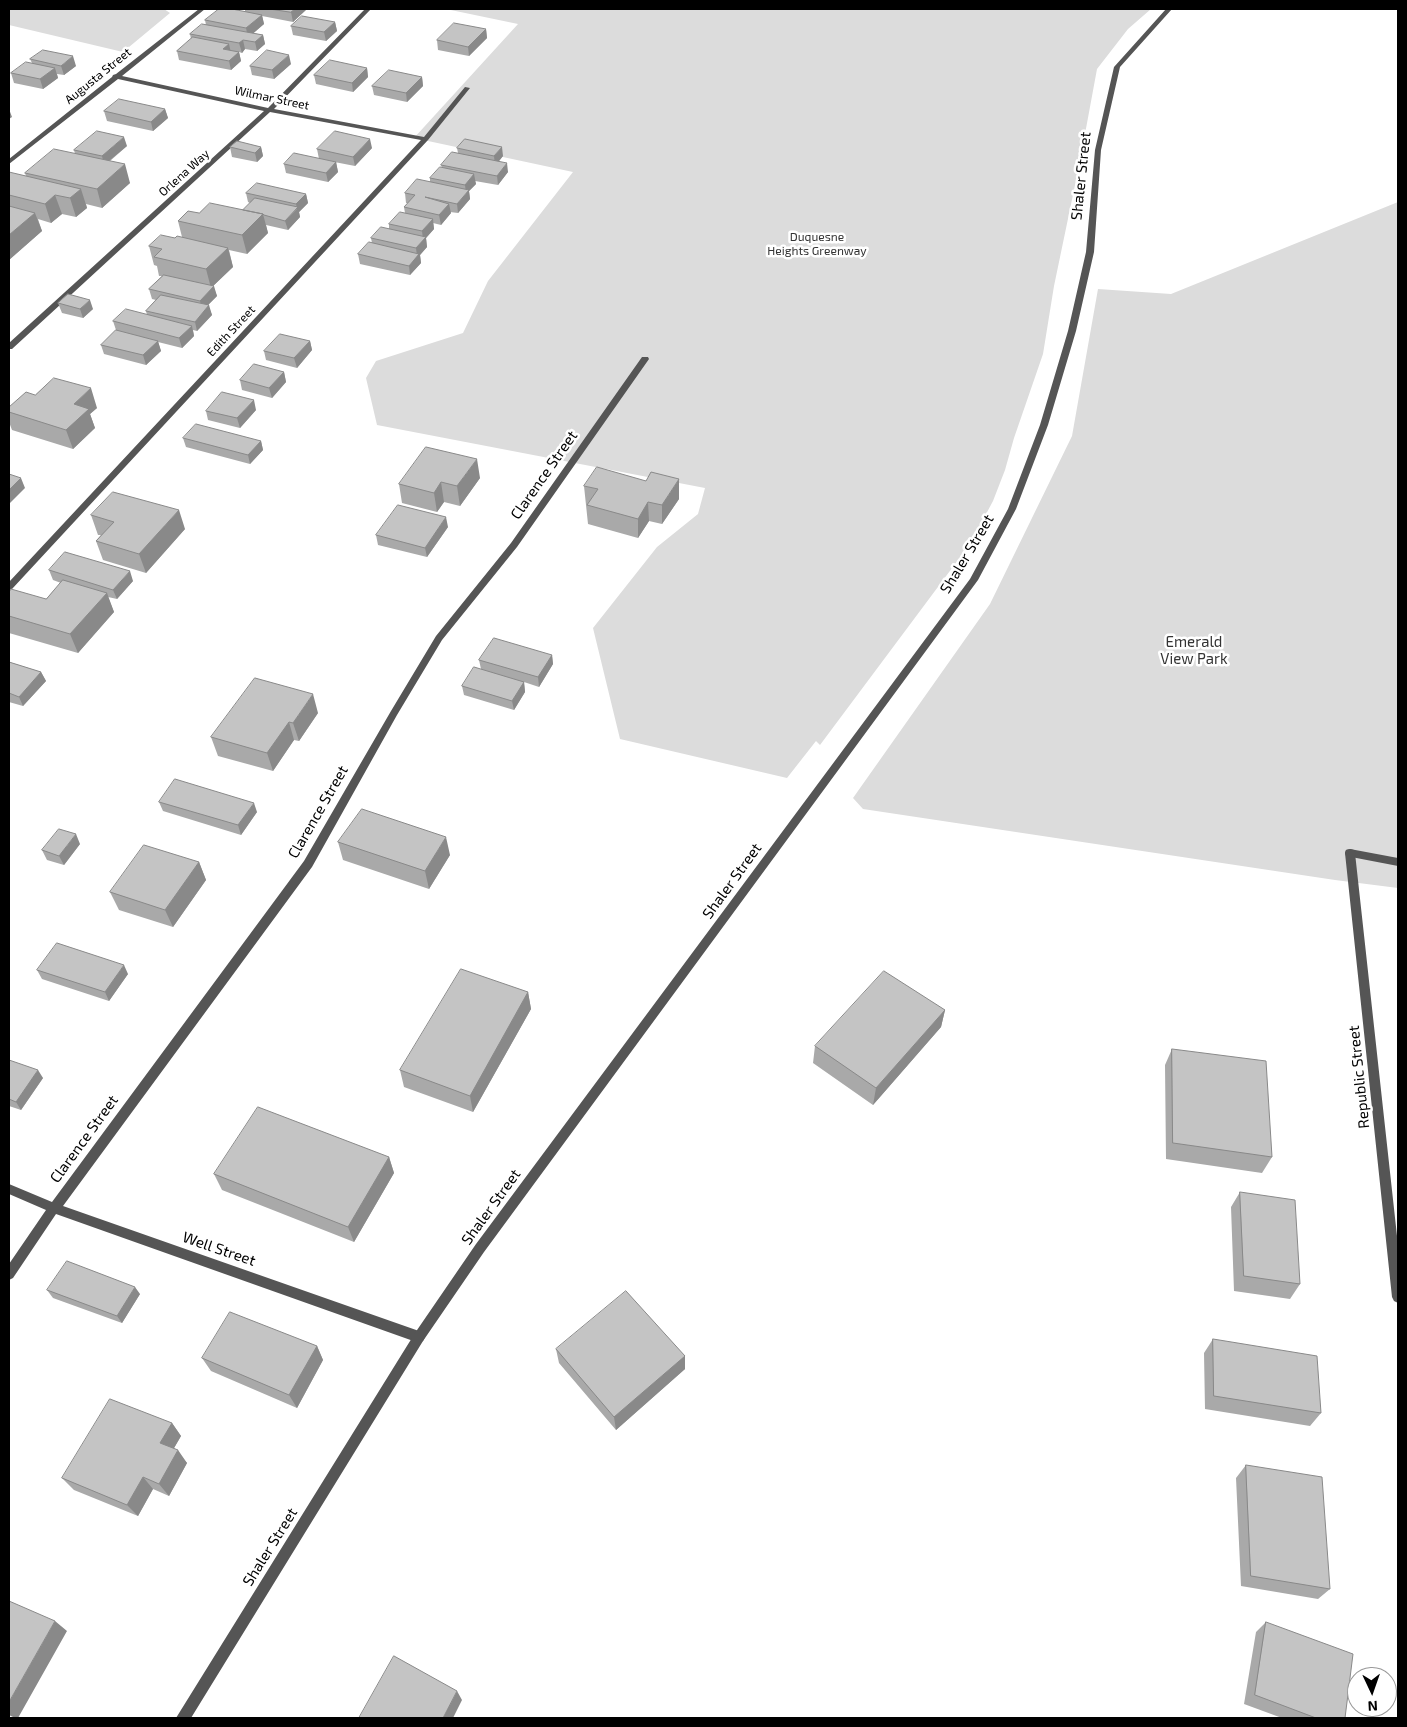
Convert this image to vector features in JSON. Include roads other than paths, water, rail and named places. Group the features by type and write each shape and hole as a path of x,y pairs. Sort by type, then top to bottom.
{"street":[{"name":"Augusta Street","path":"9,162 115,76 202,9"},
{"name":"Orlena Way","path":"9,348 269,110 368,9"},
{"name":"Shaler Street","path":"183,1718 419,1337 480,1248 974,580 1012,509 1044,425 1072,331 1090,252 1098,150 1117,67 1169,9"},
{"name":"Wilmar Street","path":"115,76 269,110 426,139"},
{"name":"Edith Street","path":"9,587 426,139 467,88"},
{"name":"Clarence Street","path":"9,1274 54,1208 308,864 439,638 514,544 645,359"},
{"name":"Republic Street","path":"1398,862 1350,853 1398,1297"},
{"name":"Well Street","path":"9,1189 54,1208 419,1337"}],"park label":[{"name":"Duquesne Heights Greenway","path":"817,244"},
{"name":"Emerald View Park","path":"1194,650"}]}
